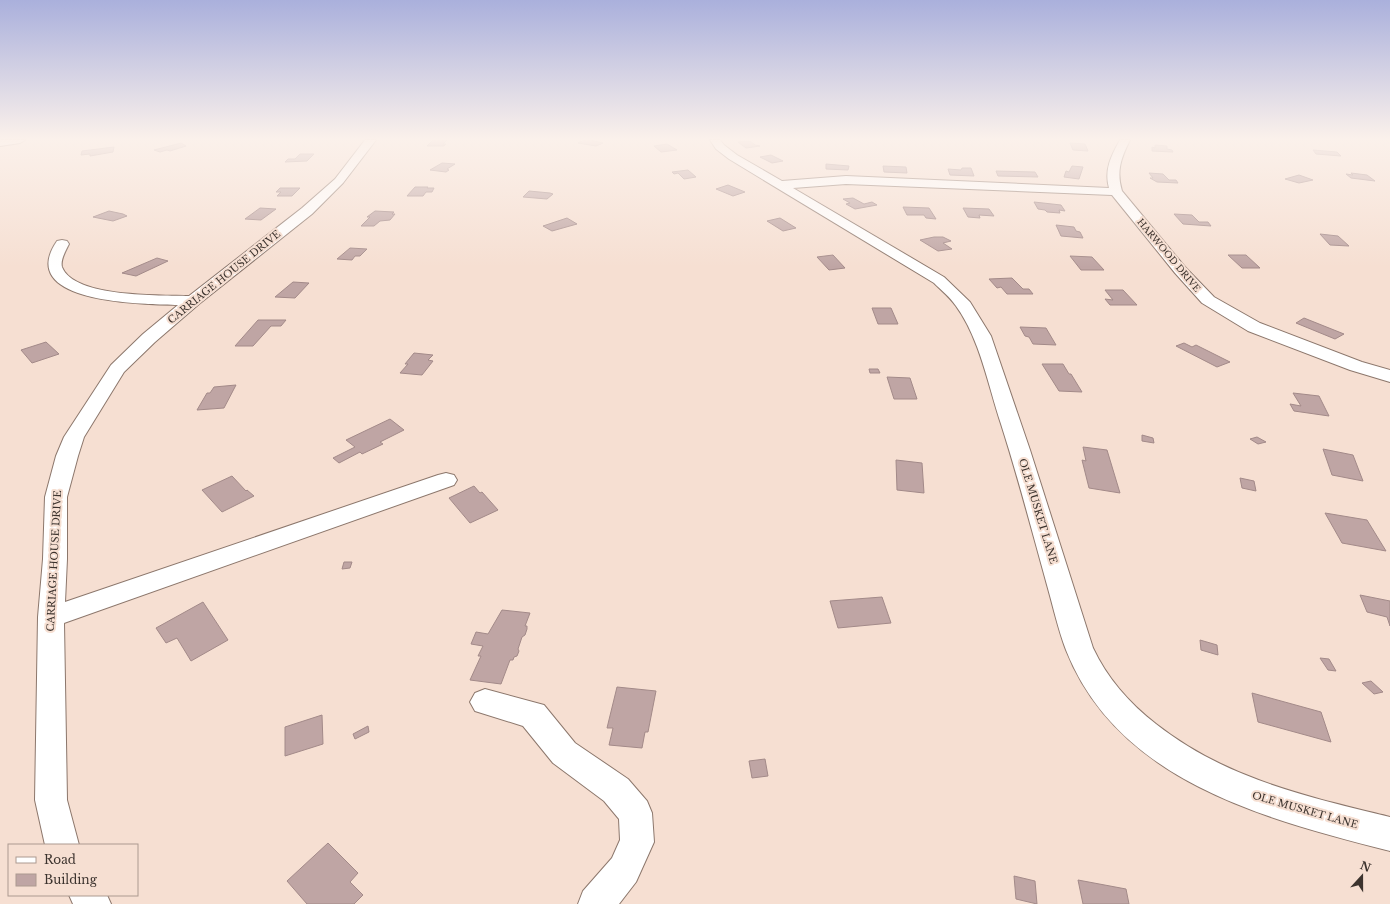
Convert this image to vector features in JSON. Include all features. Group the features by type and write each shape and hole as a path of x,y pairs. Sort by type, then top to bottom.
{"street":[{"name":"CARRIAGE HOUSE DRIVE","path":"62,844 51,800 51,617 55,559 56,497 65,461 74,437 117,369 149,338 193,301 307,211 338,182"},
{"name":"OLE MUSKET LANE","path":"776,182 939,280 962,302 982,336 1020,450 1079,648 1094,677 1116,709 1155,744 1189,766 1234,788 1281,805 1390,834"},
{"path":"781,185 818,182"},
{"path":"895,182 1116,192"},
{"name":"HARWOOD DRIVE","path":"1112,182 1116,192 1180,270 1208,300 1254,327 1356,366 1390,376"},
{"path":"62,244 56,258 55,267 68,285 77,289 102,296 193,301"},
{"path":"51,617 446,480"},
{"path":"486,702 533,715 564,753 616,790 635,813 636,842 624,870 596,904"}],"building":[{"path":"728,185 745,192 733,196 716,189"},
{"path":"415,187 434,188 432,192 426,192 423,196 407,196"},
{"path":"280,188 300,188 292,196 277,196 281,192 276,192"},
{"path":"529,191 553,194 547,199 523,197"},
{"path":"853,198 864,204 872,202 877,205 855,209 846,204 850,203 843,199"},
{"path":"1034,202 1061,205 1065,211 1059,210 1060,213 1047,212 1045,210 1038,209"},
{"path":"903,207 929,208 936,219 926,218 924,215 907,215"},
{"path":"260,208 276,209 261,220 245,219"},
{"path":"963,208 989,209 994,216 979,215 980,218 968,217"},
{"path":"109,211 127,216 113,221 93,217"},
{"path":"375,211 394,212 392,214 395,214 390,220 380,221 374,226 361,226 370,217 367,217"},
{"path":"1174,214 1192,215 1199,222 1208,222 1211,226 1183,224"},
{"path":"567,218 577,224 552,231 543,226"},
{"path":"780,218 796,228 783,231 767,221"},
{"path":"1056,225 1074,227 1076,231 1080,232 1083,238 1061,236"},
{"path":"1320,234 1338,236 1349,246 1330,245"},
{"path":"943,237 951,241 943,243 952,249 938,251 920,240"},
{"path":"350,248 367,249 360,256 355,256 352,260 337,259"},
{"path":"833,255 845,268 829,270 817,257"},
{"path":"1228,255 1246,255 1260,268 1242,268"},
{"path":"1070,256 1092,257 1104,270 1081,270"},
{"path":"157,258 168,261 136,276 122,273"},
{"path":"1012,278 1023,289 1029,289 1033,294 1007,294 1001,287 997,288 989,279"},
{"path":"293,282 309,283 295,298 275,297"},
{"path":"1105,290 1123,290 1137,305 1110,305 1105,299 1113,300"},
{"path":"872,308 891,308 898,324 878,324"},
{"path":"1304,318 1344,334 1335,339 1296,323"},
{"path":"258,320 286,320 281,326 271,326 253,346 235,346"},
{"path":"1020,327 1046,328 1056,345 1033,344 1029,337 1025,336"},
{"path":"46,342 59,354 32,363 21,350"},
{"path":"1184,343 1192,347 1196,345 1230,362 1217,367 1176,346"},
{"path":"414,353 433,355 428,360 433,361 422,375 400,373 408,364 405,364"},
{"path":"1042,364 1063,364 1082,392 1059,391"},
{"path":"869,369 878,369 880,373 870,373"},
{"path":"887,377 910,378 917,399 894,399"},
{"path":"236,385 224,408 197,410 207,393 210,393 214,387"},
{"path":"1293,393 1319,396 1329,416 1294,411 1290,404 1301,406"},
{"path":"390,419 404,430 380,442 383,444 362,454 360,452 339,463 333,458 355,447 346,440"},
{"path":"1142,435 1153,438 1154,443 1142,441"},
{"path":"1257,437 1266,442 1258,444 1250,439"},
{"path":"1083,447 1107,450 1120,493 1089,488 1082,460 1086,461"},
{"path":"1323,449 1353,455 1363,481 1332,475"},
{"path":"896,460 922,463 924,493 897,490"},
{"path":"232,476 246,491 247,490 254,496 222,512 202,490"},
{"path":"1240,478 1254,481 1256,491 1242,488"},
{"path":"474,486 480,493 482,492 498,510 470,523 449,498"},
{"path":"1325,513 1367,520 1386,551 1342,543"},
{"path":"344,562 352,562 350,568 342,569"},
{"path":"1360,595 1390,601 1390,626 1387,617 1367,612"},
{"path":"882,597 891,623 838,628 830,601"},
{"path":"203,602 228,640 191,661 177,638 166,643 156,628"},
{"path":"502,610 530,613 525,626 527,626 527,629 525,635 522,637 517,656 514,657 513,660 510,660 501,684 470,680 481,656 478,656 483,646 471,644 476,632 488,634"},
{"path":"1200,640 1217,645 1218,655 1201,650"},
{"path":"1320,658 1329,659 1336,671 1328,670"},
{"path":"1371,681 1383,692 1374,694 1362,683"},
{"path":"617,687 656,691 648,732 645,732 642,748 609,745 613,728 607,728"},
{"path":"1252,693 1321,712 1331,742 1258,722"},
{"path":"322,715 323,744 285,756 285,727"},
{"path":"368,726 369,732 355,739 353,734"},
{"path":"765,759 768,776 752,778 749,761"},
{"path":"328,843 358,873 350,882 363,895 354,904 307,904 287,881"},
{"path":"1014,876 1035,881 1037,904 1016,899"},
{"path":"1078,880 1126,889 1129,904 1083,904"}]}
